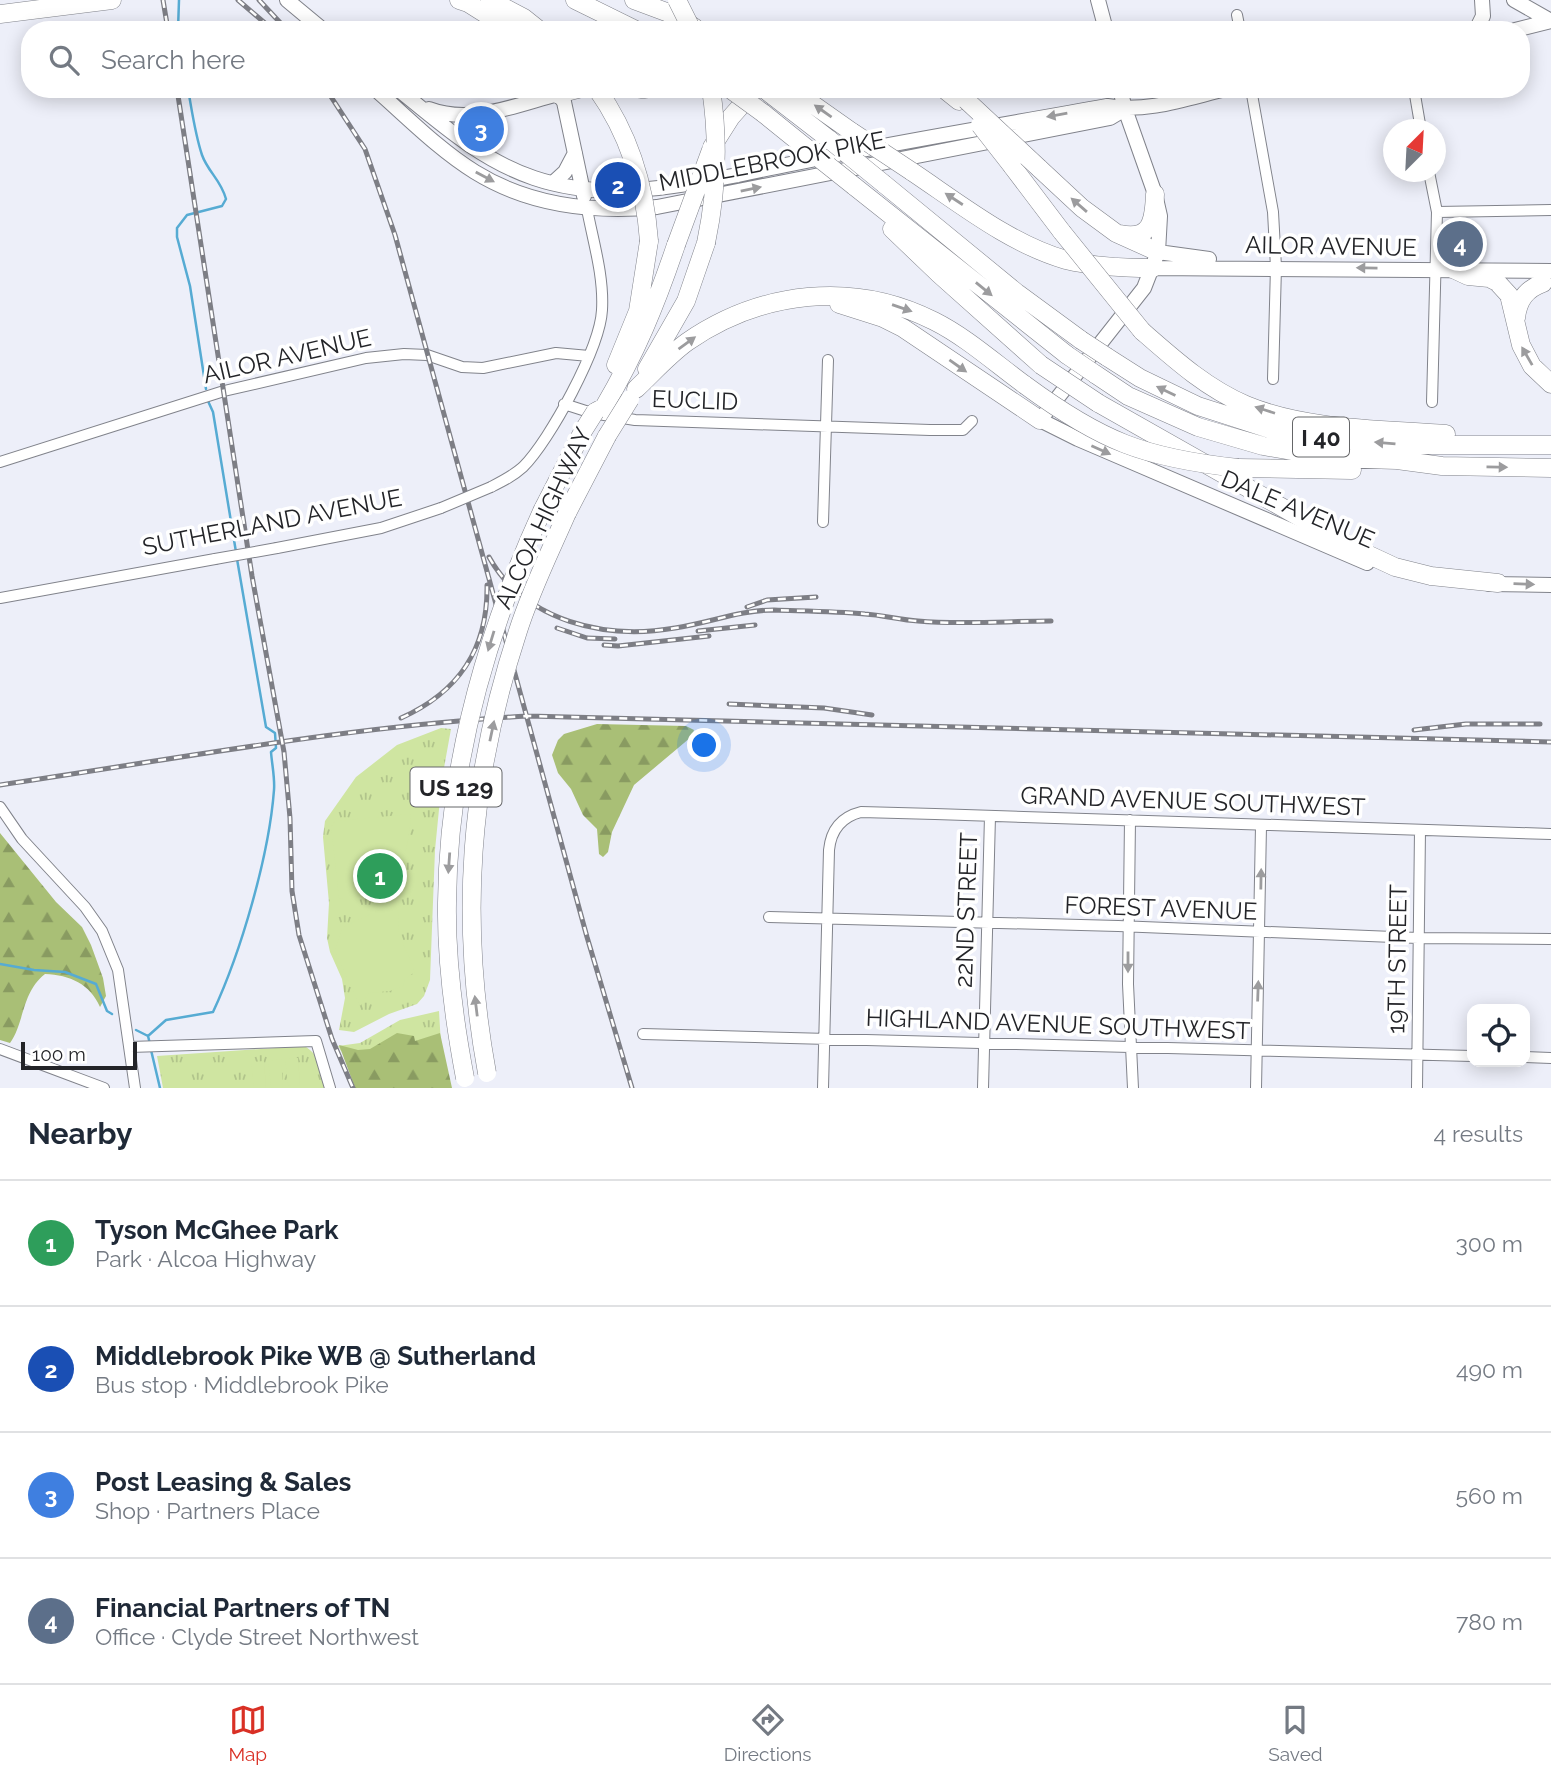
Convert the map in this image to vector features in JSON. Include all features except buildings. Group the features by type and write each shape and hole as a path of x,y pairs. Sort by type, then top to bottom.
{"highway":[{"path":"0,14 112,0"},
{"path":"459,0 497,21"},
{"path":"490,0 528,21"},
{"path":"575,0 618,21"},
{"path":"677,0 688,21"},
{"path":"640,3 669,21"},
{"path":"640,3 684,21"},
{"path":"603,98 623,135 638,173 646,206 649,241 638,311 607,393"},
{"path":"633,394 686,300 706,243 716,180 711,98"},
{"path":"742,98 852,187 939,274 1041,365 1098,403 1272,503 1352,547 1395,567 1431,576 1498,583"},
{"path":"607,393 637,349 656,304 711,150 731,117 749,98"},
{"name":"I 40","path":"788,98 830,139 1017,293 1081,340 1140,378 1198,406 1282,433 1394,444 1551,444"},
{"path":"792,98 852,132 988,222 1032,247 1067,260 1114,268 1155,260"},
{"path":"960,98 1142,331 1206,383 1246,404 1280,415 1335,425 1551,444"},
{"path":"960,98 1082,208 1155,260"},
{"name":"I 40","path":"852,187 1067,355 1128,396 1198,427 1262,446 1333,458 1397,460 1442,466 1551,468"},
{"path":"1116,233 1130,236 1140,234 1150,227 1156,194"},
{"path":"1444,269 1468,276 1489,278 1509,295 1521,345 1532,366 1551,384"},
{"path":"1515,321 1517,306 1522,297 1532,287 1548,279"},
{"path":"633,394 685,344 734,315 783,300 834,295 860,297 911,310 955,333 1062,413 1118,443 1172,459 1238,468 1401,472 1442,466"},
{"path":"783,300 839,304 883,318 912,334 1040,420"},
{"name":"ALCOA HIGHWAY","path":"466,1083 453,1013 447,902 452,818 458,774 478,681 524,550 583,431 595,412 604,407 607,393"},
{"name":"ALCOA HIGHWAY","path":"489,1081 479,1028 470,939 472,859 477,809 491,733 518,631 537,580 607,436 633,394"}],"main road":[{"path":"274,0 297,21"},
{"path":"287,0 312,21"},
{"path":"1098,0 1103,21"},
{"path":"1480,21 1483,16 1482,0"},
{"path":"1514,0 1551,21"},
{"path":"1530,26 1551,21"},
{"name":"MIDDLEBROOK PIKE","path":"385,98 474,172 507,189 544,201 587,209 620,211 657,207 1110,118 1125,109"},
{"name":"MIDDLEBROOK PIKE","path":"409,98 482,154 510,169 582,189 622,192 675,187 1107,106 1142,108 1186,98"},
{"path":"417,105 442,114 469,117 535,98"},
{"name":"SUTHERLAND AVENUE","path":"561,98 564,102 587,209"},
{"path":"1040,420 1144,288 1155,260 1160,216 1156,194 1122,98"},
{"path":"401,112 411,110 437,129 455,135"},
{"path":"553,183 565,172 575,153"},
{"name":"AILOR AVENUE","path":"1155,260 1189,258 1247,262 1270,267 1444,269 1548,279"},
{"name":"DALE AVENUE","path":"1040,420 1137,465 1395,573 1442,583 1473,586 1498,583 1551,585"}],"street":[{"path":"1237,15 1238,21"},
{"path":"1253,98 1273,212 1270,267 1273,379"},
{"path":"1416,98 1419,119"},
{"path":"1431,182 1444,269 1432,402"},
{"name":"SUTHERLAND AVENUE","path":"0,598 381,528 441,508 514,474 534,455 564,404 599,333 602,308 600,277 587,209"},
{"path":"1437,212 1551,211"},
{"name":"AILOR AVENUE","path":"0,462 224,391 366,358 404,354 427,355 462,367 483,368 556,353 589,356"},
{"path":"823,522 828,360"},
{"name":"EUCLID","path":"564,404 624,419 963,430 972,421"},
{"path":"0,807 22,839 85,907 102,931 118,970 135,1088"},
{"name":"GRAND AVENUE SOUTHWEST","path":"828,919 830,839 844,818 861,812 1551,834"},
{"name":"22ND STREET","path":"983,1088 990,816"},
{"path":"1130,820 1128,926 1133,1088"},
{"path":"1256,1088 1261,826"},
{"name":"19TH STREET","path":"1417,1088 1420,830"},
{"name":"FOREST AVENUE","path":"769,917 1128,926 1418,938 1551,939"},
{"path":"823,1088 828,919"},
{"name":"HIGHLAND AVENUE SOUTHWEST","path":"643,1034 1467,1056"},
{"path":"130,1048 316,1041 330,1088"},
{"path":"0,1049 104,1088"},
{"path":"1530,1058 1551,1058"}],"green space":[{"path":"597,724 686,726 694,730 692,736 634,785 612,832 608,852 603,857 599,854 597,829 583,815 571,789 558,773 552,755 558,740 564,734"},
{"path":"441,728 451,729 442,779 435,850 430,980 424,996 417,1004 389,1014 354,1032 339,1030 345,998 342,979 327,938 329,903 323,837 325,821 356,777 397,745"},
{"path":"411,814 406,848 394,873 373,889 339,899 331,827 335,821"},
{"path":"0,833 56,902 82,927 103,978 106,996 100,1007 91,992 78,982 63,976 45,974 27,999 10,1043 0,1040"},
{"path":"394,903 399,913 398,931 415,972 405,979 403,986 390,991 369,993 360,1006 335,951 343,927"},
{"path":"439,1011 441,1045 449,1088 341,1051 338,1046 360,1043 400,1020"},
{"path":"397,1033 414,1036 415,1041 440,1033 452,1088 355,1088 339,1045 358,1050 370,1049"},
{"path":"304,1046 317,1058 327,1088 163,1088 157,1056"},
{"path":"298,1058 300,1085 288,1086 285,1059"},
{"path":"281,1059 283,1087 271,1088 268,1061"},
{"path":"264,1061 266,1088 254,1088 251,1062"}],"waterway":[{"path":"178,21 179,0"},
{"path":"190,98 202,155 226,199 222,206 187,215 177,228 190,286 206,389"},
{"path":"208,401 213,412 236,552"},
{"path":"148,1036 166,1020 213,1012 243,933 266,844 274,790 271,752 276,748 275,733 266,727 237,559"},
{"path":"0,964 65,972 96,984 107,1011 112,1014"},
{"path":"136,1030 148,1036 150,1044"},
{"path":"151,1050 160,1088"}],"railway":[{"path":"163,0 166,21"},
{"path":"238,0 262,21"},
{"path":"259,0 279,21"},
{"path":"178,98 252,576 284,752 290,818 292,891 299,935 332,1039 353,1088"},
{"path":"332,98 365,149 395,235 587,937 632,1088"},
{"path":"489,557 504,579 524,597 545,611 595,628 649,631 749,612 774,610 854,613 934,622 1051,621"},
{"path":"401,718 439,695 466,666 482,629 487,585"},
{"path":"747,607 767,600 816,597"},
{"path":"698,631 755,625"},
{"path":"557,628 587,638 615,639"},
{"path":"604,645 618,646 709,636"},
{"path":"729,704 824,708 872,715"},
{"path":"0,785 329,735 528,716 1551,742"},
{"path":"1414,730 1466,724 1540,724"}],"place":[{"name":"Post Leasing & Sales","path":"481,129"},
{"name":"Middlebrook Pike WB @ Sutherland","path":"618,185"},
{"name":"Financial Partners of TN","path":"1460,244"},
{"name":"Tyson McGhee Park","path":"380,876"}]}
